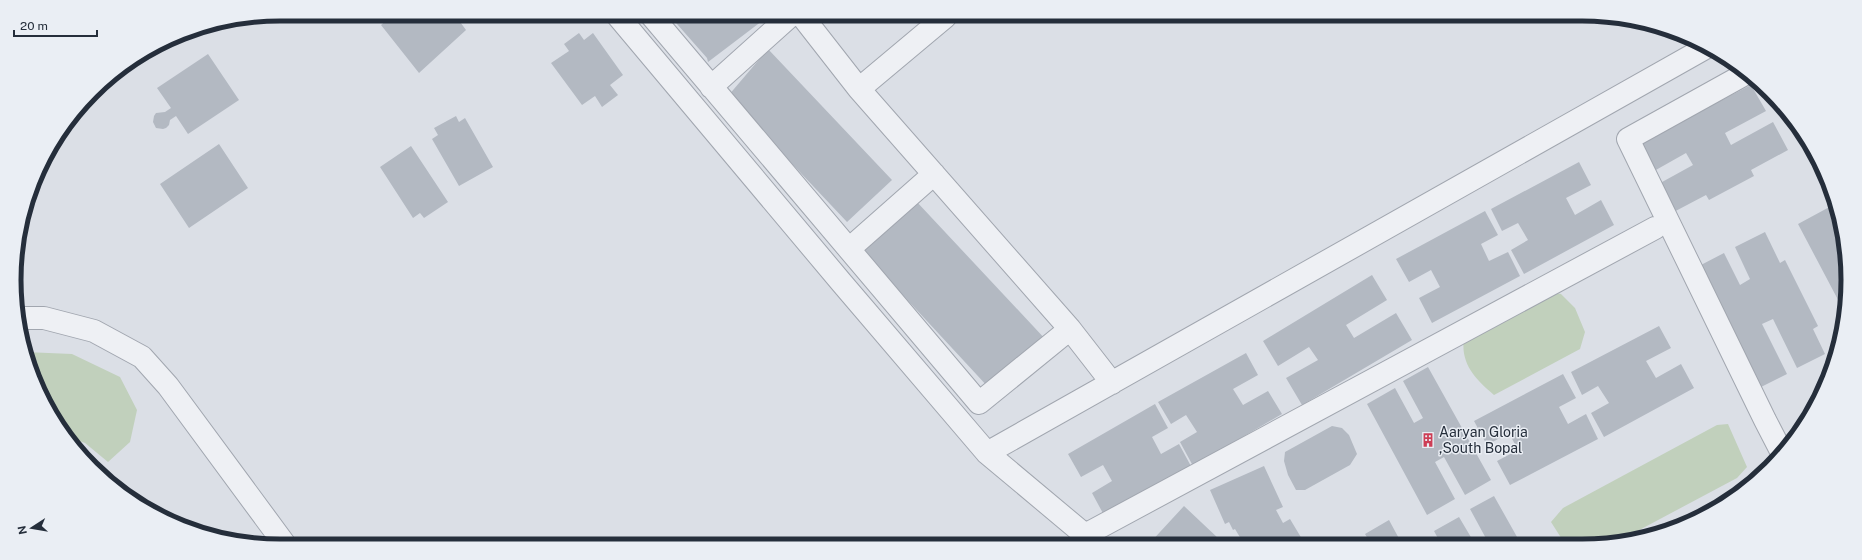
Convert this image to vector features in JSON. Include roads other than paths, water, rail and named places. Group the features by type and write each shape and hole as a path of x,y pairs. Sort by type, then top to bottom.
{"street":[{"path":"622,21 840,282 987,453 1089,539"},
{"path":"656,21 979,403 1070,329"},
{"path":"712,87 785,21"},
{"path":"806,21 859,89 1070,329 1112,383"},
{"path":"859,89 937,21"},
{"path":"987,453 1701,50"},
{"path":"1741,76 1628,139 1779,448"},
{"path":"849,249 934,174"},
{"path":"1092,539 1655,228"},
{"path":"24,318 44,318 94,331 142,357 168,386 281,539"}],"place":[{"name":"Aaryan Gloria ,South Bopal","path":"1428,440"}]}
